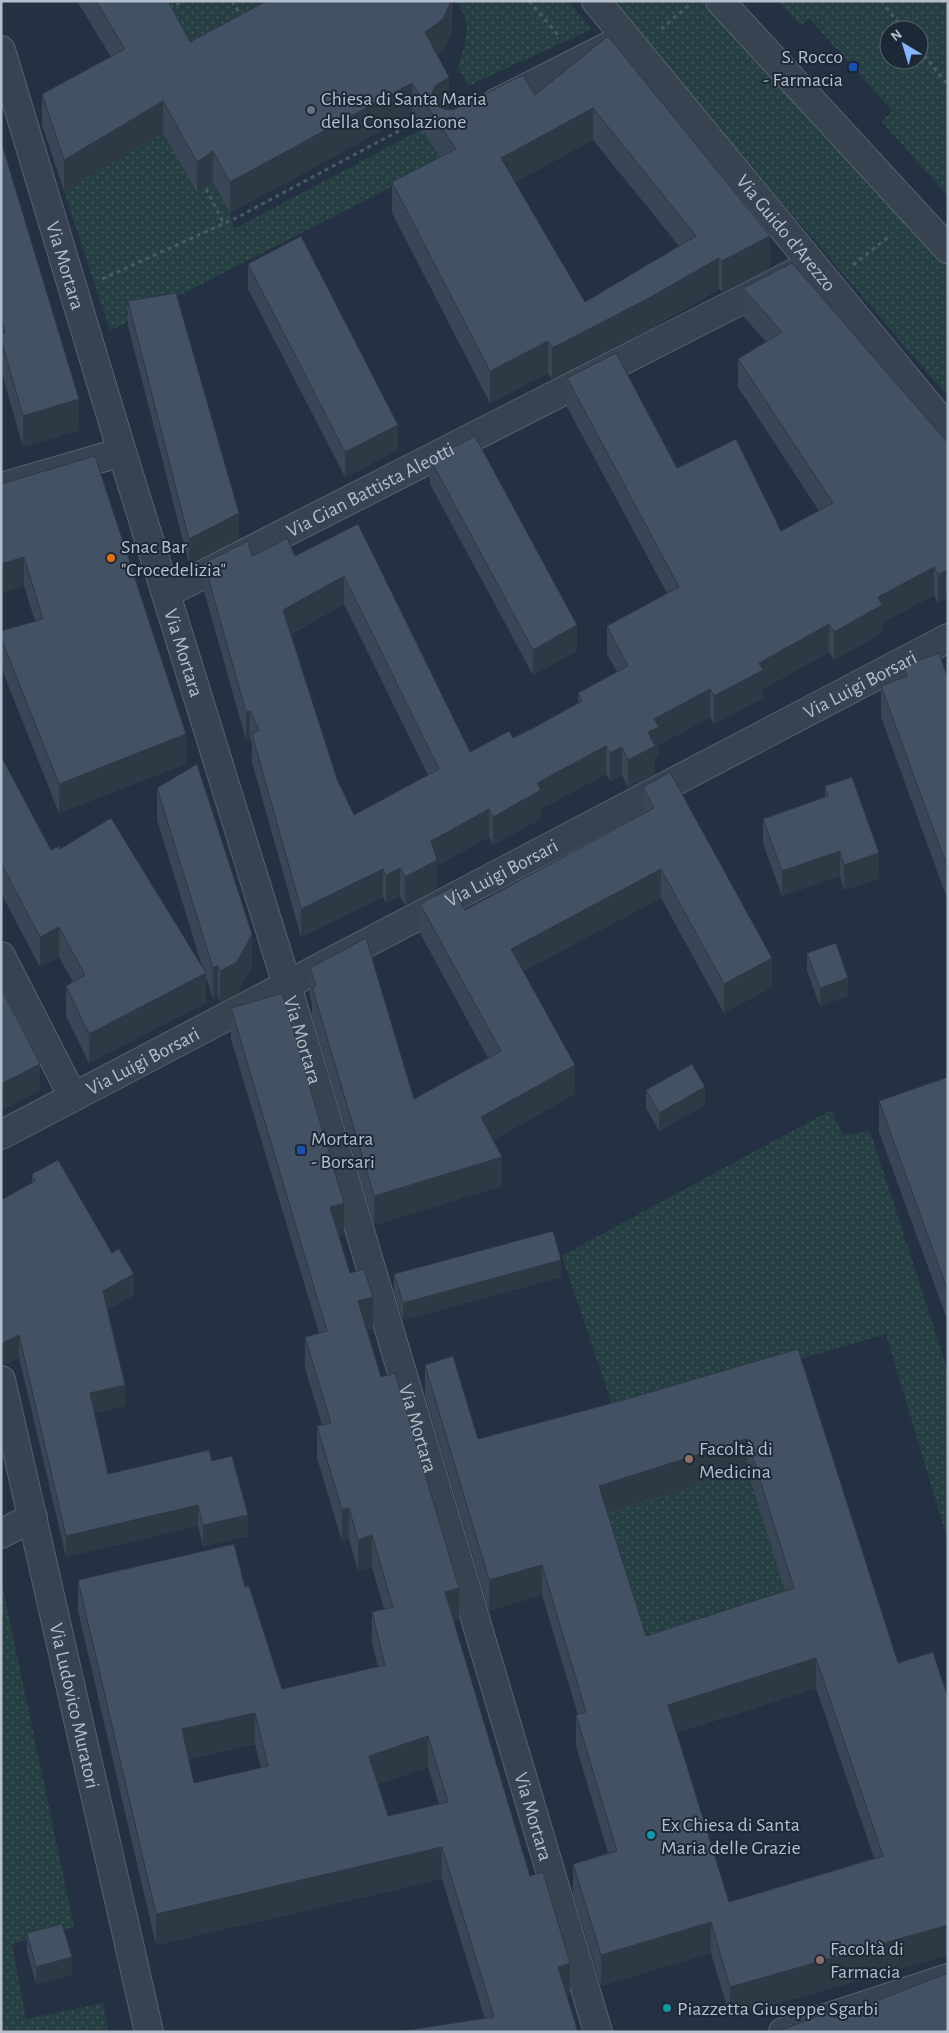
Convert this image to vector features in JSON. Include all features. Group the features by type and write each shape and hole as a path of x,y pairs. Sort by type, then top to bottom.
{"street":[{"name":"Via Guido d'Arezzo","path":"596,1 948,428"},
{"path":"720,1 948,249"},
{"path":"475,113 626,38"},
{"name":"Via Mortara","path":"1,50 286,985 598,2032"},
{"name":"Via Gian Battista Aleotti","path":"167,594 820,274"},
{"path":"1,487 122,452"},
{"name":"Via Luigi Borsari","path":"1,1135 948,638"},
{"path":"1,956 73,1097"},
{"name":"Via Ludovico Muratori","path":"2,1380 149,2032"},
{"path":"1,1534 33,1517"},
{"path":"783,2032 852,2021 948,1978"}],"path":[{"path":"166,10 184,1"},
{"path":"232,1 245,25"},
{"path":"529,1 580,61"},
{"path":"656,32 694,1"},
{"path":"881,1 896,20"},
{"path":"929,61 948,85"},
{"path":"76,294 92,283 224,224 428,115"},
{"path":"206,189 224,224"},
{"path":"820,274 894,233"}],"green space":[{"path":"151,1 306,1 190,73"},
{"path":"454,1 568,1 592,29 468,86 458,67 465,41 466,24 464,16"},
{"path":"610,1 706,1 948,264 948,397"},
{"path":"779,1 948,1 948,196 882,122 892,111 809,18 801,26"},
{"path":"181,122 181,165 197,193 213,182 230,213 234,229 422,129 489,223 577,372 542,376 434,165 110,331 64,191"},
{"path":"831,1110 843,1135 870,1131 948,1371 948,1542 886,1334 615,1413 562,1256"},
{"path":"747,1469 794,1619 646,1666 599,1516"},
{"path":"1,1579 74,1927 12,1944 26,2019 103,2003 108,2032 1,2032"}],"building":[{"path":"96,1 168,1 190,42 267,1 451,1 443,19 425,32 449,77 435,86 432,93 434,101 439,107 447,110 455,109 523,75 535,95 608,36 770,236 722,261 719,258 649,298 552,348 548,341 490,371 392,182 456,149 412,83 230,182 213,151 197,162 163,101 64,160 42,94 125,49","holes":["593,108 696,236 585,302 501,158"]},
{"path":"1,141 79,399 23,416 1,339 1,334 5,332 1,317"},
{"path":"301,236 398,425 345,452 248,264"},
{"path":"792,263 948,443 948,569 938,575 934,567 878,597 882,605 834,632 829,624 759,663 763,670 714,696 710,689 654,719 659,727 648,732 655,746 628,760 622,747 610,753 606,746 537,783 541,790 493,817 489,809 431,841 437,860 405,877 400,868 386,875 383,869 301,909 252,734 259,730 250,711 246,712 204,563 248,541 252,556 287,538 295,556 358,524 470,752 509,731 513,738 535,727 582,701 578,693 628,666 607,626 679,587 567,378 616,353 677,468 736,439 781,531 833,503 738,359 782,332 743,288","holes":["344,576 439,769 354,815 337,779 283,610"]},
{"path":"176,293 239,513 189,539 128,301"},
{"path":"475,436 577,625 533,650 430,459"},
{"path":"95,456 186,734 59,784 1,638 1,631 43,619 24,557 1,564 1,484"},
{"path":"939,653 948,676 948,869 881,686 907,676 904,666"},
{"path":"1,756 51,850 59,846 60,849 111,818 206,973 89,1034 66,986 85,975 59,927 40,937 1,863"},
{"path":"197,764 252,934 237,962 220,971 218,965 213,968 157,788"},
{"path":"670,772 772,958 724,984 661,869 511,949 575,1065 481,1117 502,1157 374,1196 312,987 316,986 310,968 366,938 414,1099 501,1051 420,904 452,887 465,910 654,808 643,787"},
{"path":"852,777 879,853 844,865 840,851 782,871 763,819 828,796 825,786"},
{"path":"836,943 848,978 820,988 807,953"},
{"path":"1,988 40,1064 1,1084"},
{"path":"282,993 344,1203 330,1207 350,1273 364,1269 373,1297 358,1301 381,1377 395,1373 459,1588 445,1592 530,1876 543,1872 570,1963 558,1967 578,2032 395,2032 494,2017 442,1847 156,1914 78,1580 234,1544 245,1587 249,1586 282,1689 385,1665 372,1612 393,1607 372,1535 358,1540 349,1508 342,1510 317,1426 331,1423 305,1337 327,1331 231,1008","holes":["255,1713 268,1766 194,1783 182,1729","428,1736 448,1802 388,1816 369,1756"]},
{"path":"692,1064 705,1087 659,1113 646,1090"},
{"path":"948,1077 948,1291 879,1101"},
{"path":"58,1160 112,1253 119,1249 134,1274 103,1291 125,1385 90,1393 108,1474 209,1450 212,1461 232,1456 248,1515 203,1525 198,1505 66,1536 19,1335 1,1344 1,1200 35,1181 32,1174"},
{"path":"553,1231 561,1260 403,1303 394,1274"},
{"path":"798,1349 898,1663 933,1652 948,1698 948,1925 730,1987 711,1922 601,1955 573,1864 617,1851 576,1715 586,1712 542,1565 489,1580 425,1365 453,1356 478,1439 620,1401","holes":["747,1439 794,1588 646,1636 599,1486","816,1658 883,1856 729,1902 668,1705"]},
{"path":"62,1924 72,1957 36,1967 27,1933"},
{"path":"948,1973 948,2032 776,2032 832,2011 835,2018 846,2013 862,2016 868,2011 871,2003"}],"place":[{"name":"S. Rocco - Farmacia","path":"853,67"},
{"name":"Chiesa di Santa Maria della Consolazione","path":"311,110"},
{"name":"Snac Bar \"Crocedelizia\"","path":"111,558"},
{"name":"Mortara - Borsari","path":"301,1150"},
{"name":"Facoltà di Medicina","path":"689,1459"},
{"name":"Ex Chiesa di Santa Maria delle Grazie","path":"651,1835"},
{"name":"Facoltà di Farmacia","path":"820,1960"},
{"name":"Piazzetta Giuseppe Sgarbi","path":"667,2008"}]}
